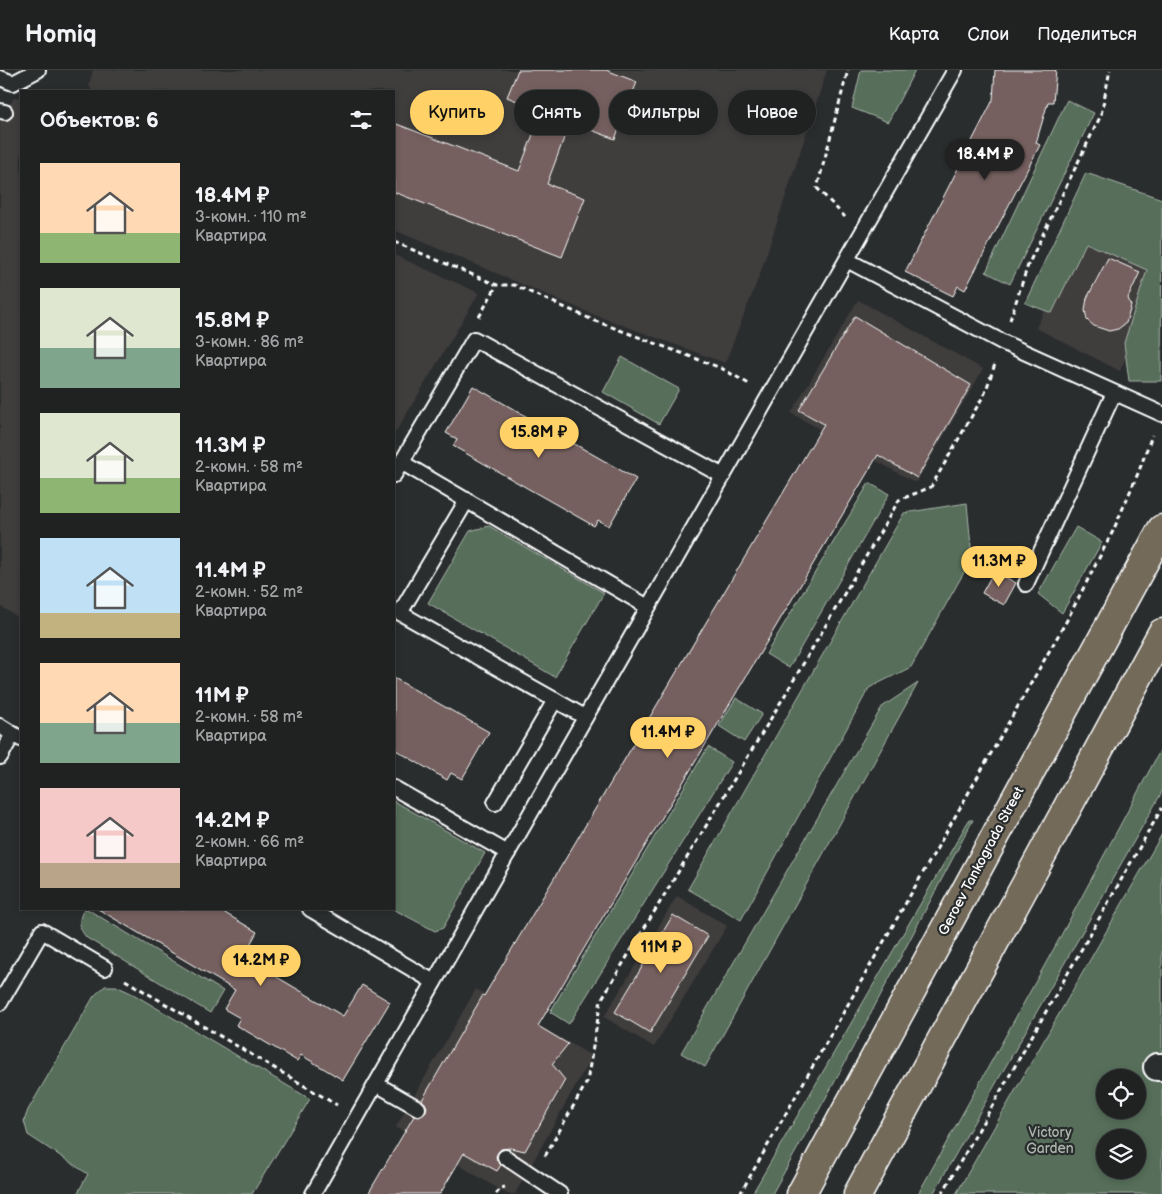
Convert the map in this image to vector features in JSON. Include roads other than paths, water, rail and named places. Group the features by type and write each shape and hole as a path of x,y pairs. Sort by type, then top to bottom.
{"main road":[{"name":"Geroev Tankograda Street","path":"801,1194 1162,529"},
{"path":"858,1194 1162,633"}],"lane":[{"path":"4,83 38,70"},
{"path":"313,1194 955,70"},
{"path":"847,260 1002,342 1162,414"},
{"path":"395,473 474,339 723,476"},
{"path":"1026,584 1114,393"},
{"path":"401,462 648,608"},
{"path":"466,500 400,613 585,717"},
{"path":"495,803 555,700"},
{"path":"0,726 17,736 0,757"},
{"path":"395,789 508,853"},
{"path":"312,910 434,982"},
{"path":"0,1003 42,931 105,968"},
{"path":"376,1084 418,1108"},
{"path":"505,1157 560,1194"}],"park label":[{"name":"Victory Garden","path":"1050,1140"}]}
